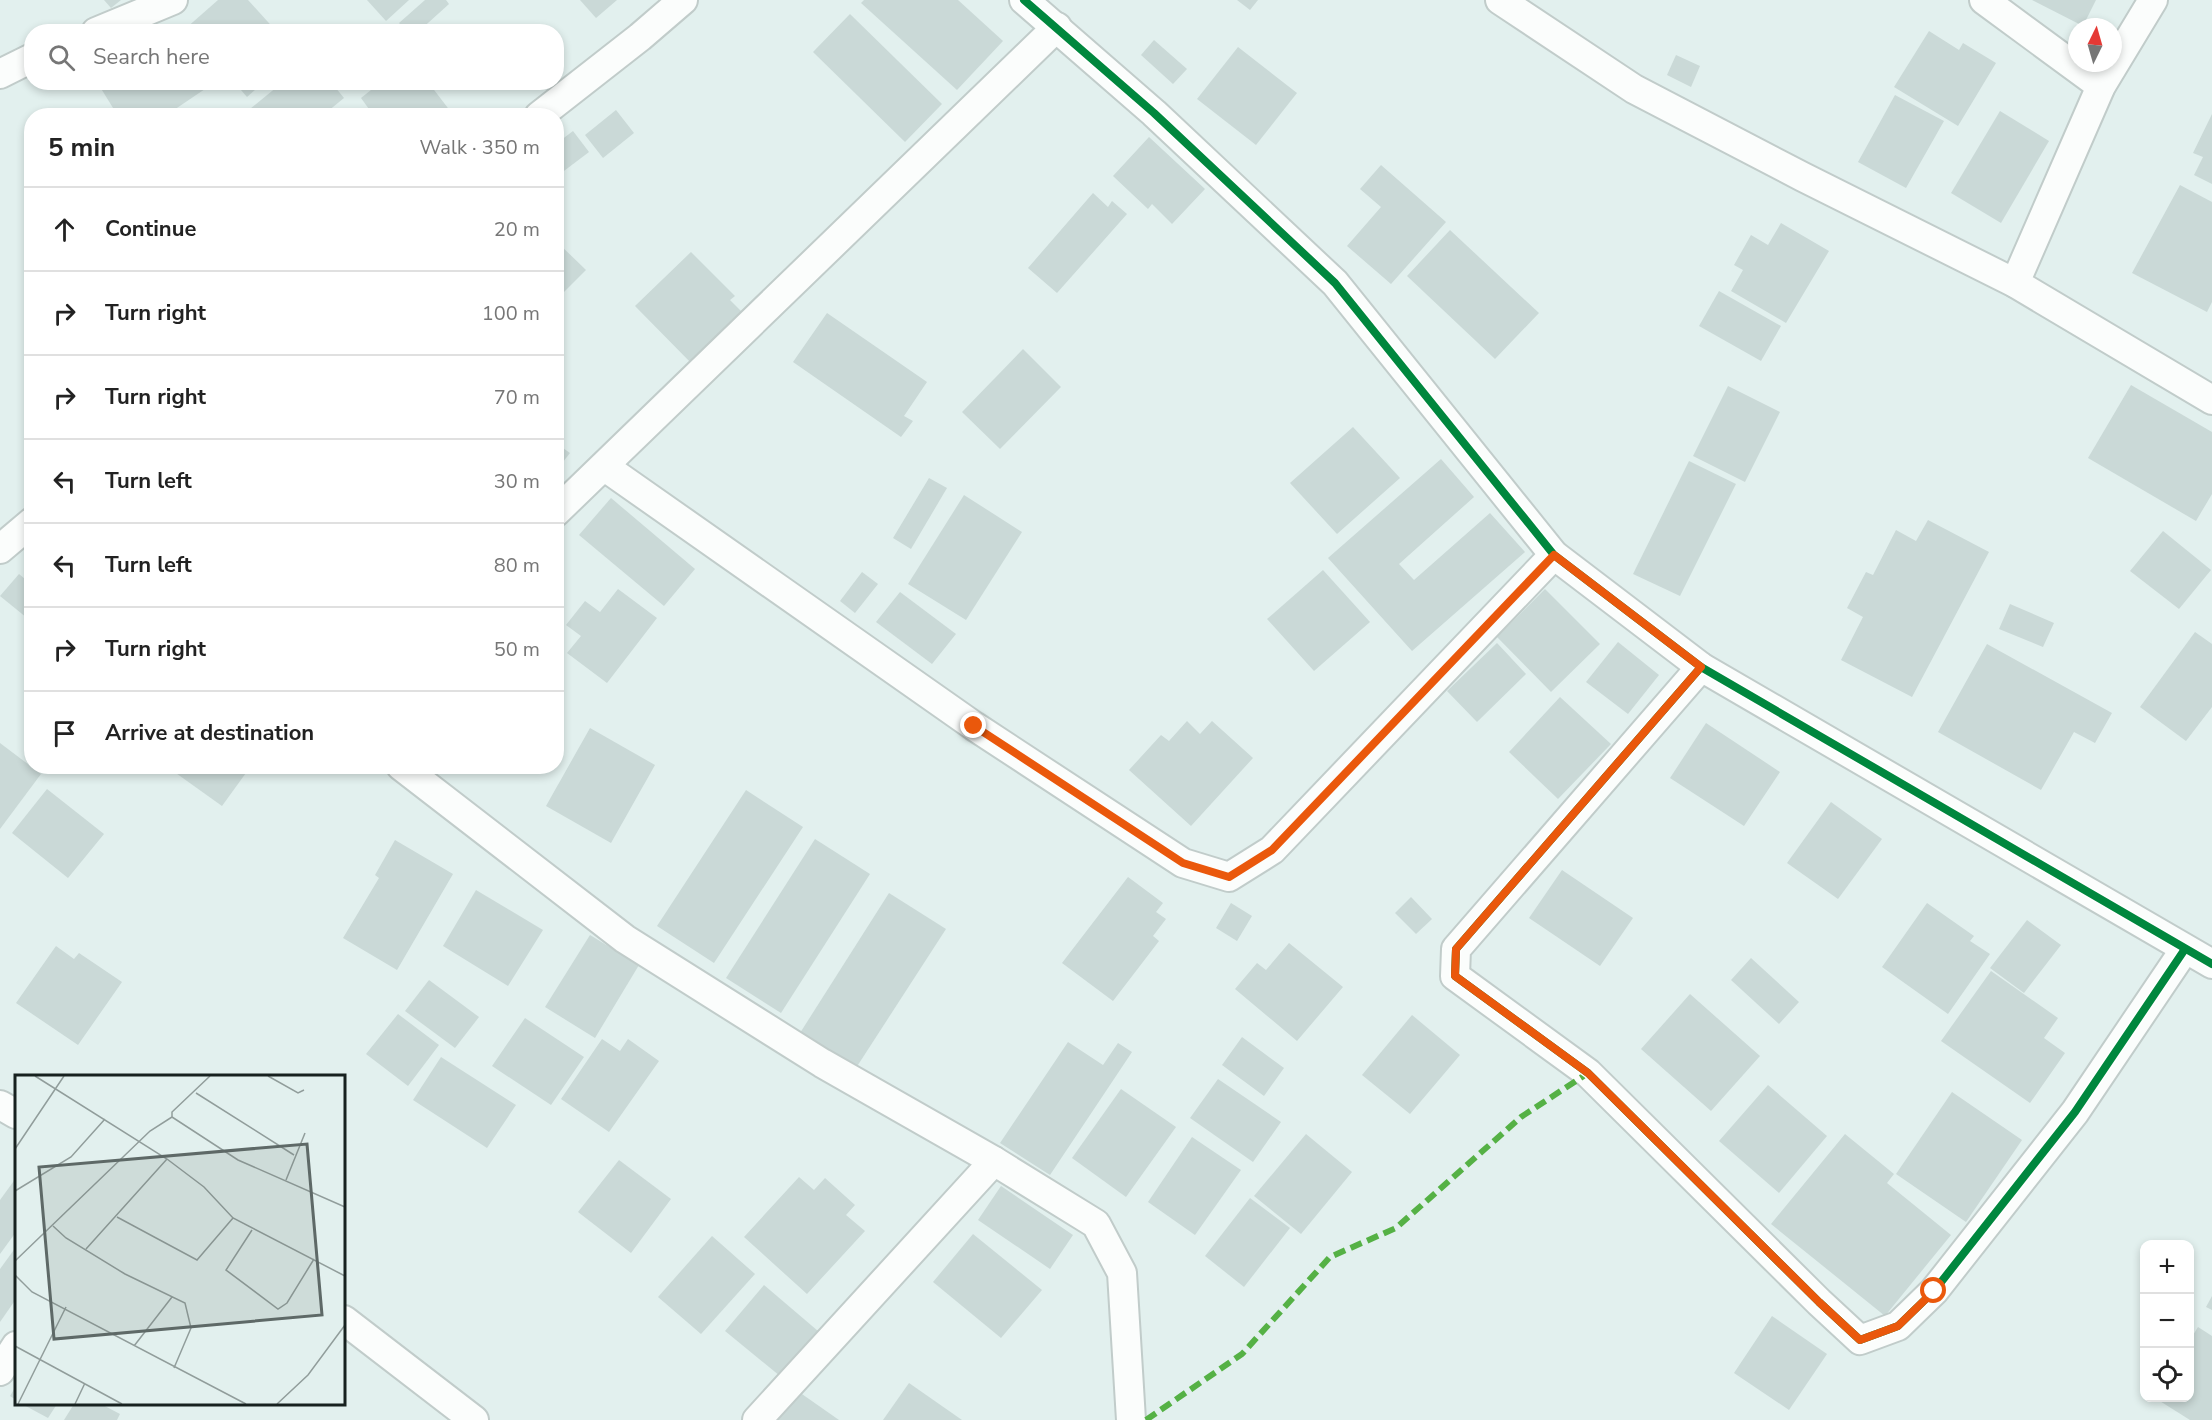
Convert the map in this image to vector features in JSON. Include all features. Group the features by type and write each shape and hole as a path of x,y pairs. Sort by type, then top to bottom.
{"street":[{"path":"115,24 173,0"},
{"path":"549,108 640,37 682,0"},
{"path":"1024,0 1154,113 1335,283 1554,555 1701,667 2212,964"},
{"path":"1500,0 1634,89 2015,283 2212,400"},
{"path":"1984,0 2101,86"},
{"path":"2015,283 2101,86 2153,0"},
{"path":"564,505 1057,27"},
{"path":"0,74 24,62"},
{"path":"605,467 974,726 1183,863 1229,877 1272,850 1554,555"},
{"path":"0,549 24,529"},
{"path":"1701,667 1456,949 1455,976 1588,1073 1860,1340 1898,1326 1934,1291 2075,1112 2185,949"},
{"path":"411,774 626,939 822,1064 994,1161 1096,1224 1122,1273 1131,1420"},
{"path":"0,1105 15,1113"},
{"path":"757,1420 994,1161"},
{"path":"345,1321 474,1420"},
{"path":"0,1371 15,1348"}],"building":[{"path":"104,0 121,0 111,8"},
{"path":"218,0 248,0 270,24 191,24"},
{"path":"367,0 409,0 386,21"},
{"path":"425,0 446,0 449,4 427,24 399,23"},
{"path":"580,0 617,0 596,18"},
{"path":"864,0 958,0 1003,41 957,90 861,3"},
{"path":"1237,0 1258,0 1250,10"},
{"path":"2032,0 2096,0 2087,18 2068,18"},
{"path":"850,14 942,104 905,142 813,52"},
{"path":"1929,31 1959,50 1963,43 1996,63 1958,126 1894,87"},
{"path":"1154,40 1187,69 1173,84 1141,55"},
{"path":"1238,47 1297,93 1256,145 1197,99"},
{"path":"1676,55 1700,66 1691,87 1667,75"},
{"path":"102,90 204,90 177,108 113,108"},
{"path":"241,90 255,90 247,97"},
{"path":"273,90 338,90 344,98 332,108 251,108"},
{"path":"371,90 434,90 448,108 368,108 361,98"},
{"path":"1895,95 1944,121 1906,188 1858,162"},
{"path":"616,110 634,133 603,158 585,135"},
{"path":"2000,111 2049,141 2001,223 1951,193"},
{"path":"2212,114 2212,184 2194,175 2203,157 2193,153"},
{"path":"573,131 589,152 564,171 564,138"},
{"path":"1149,137 1205,189 1172,224 1152,204 1148,209 1113,176"},
{"path":"1381,165 1446,222 1391,284 1347,246 1381,207 1360,189"},
{"path":"2180,185 2212,202 2212,302 2207,312 2132,273"},
{"path":"1093,193 1108,207 1112,201 1127,214 1057,293 1028,268"},
{"path":"1781,223 1829,251 1786,323 1731,291 1743,270 1734,265 1751,235 1768,245"},
{"path":"1450,230 1539,313 1495,359 1407,276"},
{"path":"564,249 586,270 564,292"},
{"path":"691,252 735,296 730,300 746,316 695,367 635,306"},
{"path":"1719,291 1781,326 1761,361 1699,326"},
{"path":"827,313 927,382 904,416 913,421 901,437 793,362"},
{"path":"1023,349 1061,387 1000,449 962,412"},
{"path":"2131,385 2212,432 2212,494 2196,521 2088,458"},
{"path":"1728,386 1780,412 1745,482 1693,456"},
{"path":"1353,427 1400,478 1337,534 1290,483"},
{"path":"564,449 570,453 564,461"},
{"path":"1441,459 1474,497 1399,564 1414,580 1490,513 1525,552 1412,651 1328,558"},
{"path":"1689,461 1736,484 1680,596 1633,574"},
{"path":"929,478 947,488 911,549 893,538"},
{"path":"964,495 1022,532 966,620 908,584"},
{"path":"611,498 695,569 664,606 579,535"},
{"path":"1928,520 1989,552 1912,697 1841,660 1863,617 1847,608 1866,572 1873,575 1896,530 1916,541"},
{"path":"2163,531 2211,570 2179,609 2130,571"},
{"path":"1323,570 1370,622 1314,671 1267,619"},
{"path":"862,572 878,584 855,613 840,601"},
{"path":"19,574 24,578 24,616 0,596"},
{"path":"618,589 657,618 607,683 567,653 581,636 566,625 585,601 600,612"},
{"path":"1545,589 1600,644 1551,692 1497,637"},
{"path":"900,592 956,634 932,664 876,622"},
{"path":"2010,604 2054,623 2043,647 1999,629"},
{"path":"2195,632 2212,644 2212,707 2186,741 2140,707"},
{"path":"1618,642 1659,675 1628,714 1586,682"},
{"path":"1497,643 1526,674 1477,722 1447,691"},
{"path":"1987,644 2112,713 2095,743 2074,732 2041,790 1938,732"},
{"path":"1560,697 1611,744 1558,799 1509,752"},
{"path":"1187,721 1200,734 1212,721 1253,758 1191,826 1129,770 1161,735 1169,741"},
{"path":"1706,723 1780,772 1744,826 1670,778"},
{"path":"590,728 655,765 611,843 546,806"},
{"path":"0,743 24,761 24,774 41,774 0,829"},
{"path":"177,774 245,774 222,806"},
{"path":"47,789 104,834 68,878 12,833"},
{"path":"746,790 803,827 714,963 657,926"},
{"path":"1831,802 1882,839 1838,899 1787,863"},
{"path":"815,839 870,874 781,1013 726,978"},
{"path":"395,840 453,874 397,970 343,938 379,878 375,875"},
{"path":"1562,870 1633,918 1600,966 1529,918"},
{"path":"1128,877 1163,903 1156,912 1166,919 1153,936 1159,941 1113,1001 1062,963"},
{"path":"476,890 543,930 508,986 443,946"},
{"path":"889,893 946,929 856,1068 800,1033"},
{"path":"1411,897 1432,919 1416,934 1395,913"},
{"path":"1231,903 1252,916 1237,941 1216,928"},
{"path":"1927,903 1974,936 1970,941 1990,954 1948,1014 1882,967"},
{"path":"2027,920 2061,945 2024,993 1990,968"},
{"path":"590,935 639,965 595,1038 545,1007"},
{"path":"1289,943 1343,987 1297,1041 1235,989 1257,963 1266,970"},
{"path":"56,946 74,959 79,953 122,982 78,1045 16,1003"},
{"path":"1751,958 1799,1002 1779,1024 1731,980"},
{"path":"1991,971 2058,1018 2044,1038 2065,1053 2030,1103 1941,1041"},
{"path":"429,980 479,1017 455,1048 405,1011"},
{"path":"1690,994 1760,1056 1711,1111 1641,1049"},
{"path":"398,1014 439,1045 408,1086 366,1054"},
{"path":"1412,1015 1460,1055 1410,1114 1362,1075"},
{"path":"525,1018 584,1057 551,1105 492,1066"},
{"path":"1242,1037 1284,1068 1264,1096 1222,1065"},
{"path":"602,1039 620,1051 628,1039 659,1061 609,1132 561,1099"},
{"path":"1068,1042 1103,1065 1118,1043 1132,1052 1050,1175 1000,1143"},
{"path":"441,1057 516,1105 487,1148 413,1100"},
{"path":"1218,1079 1281,1122 1253,1162 1190,1118"},
{"path":"1768,1085 1827,1136 1779,1193 1719,1141"},
{"path":"1121,1089 1176,1127 1126,1197 1072,1158"},
{"path":"1952,1092 2022,1140 1966,1222 1896,1174"},
{"path":"1306,1134 1352,1172 1301,1234 1254,1196"},
{"path":"1845,1134 1894,1174 1887,1183 1951,1235 1885,1316 1771,1224"},
{"path":"1192,1137 1241,1170 1195,1235 1148,1202"},
{"path":"619,1160 671,1199 631,1253 578,1212"},
{"path":"799,1177 814,1190 825,1178 855,1205 846,1215 865,1231 807,1294 744,1237"},
{"path":"15,1179 15,1233 0,1254 0,1200"},
{"path":"1001,1186 1073,1235 1050,1269 978,1220"},
{"path":"1250,1198 1290,1228 1244,1287 1205,1256"},
{"path":"973,1234 1042,1290 1001,1338 933,1282"},
{"path":"712,1236 755,1274 701,1334 658,1297"},
{"path":"15,1248 15,1300 0,1322 0,1269"},
{"path":"764,1285 818,1331 780,1376 725,1331"},
{"path":"2212,1296 2212,1310 2206,1307"},
{"path":"1772,1316 1827,1354 1789,1410 1734,1373"},
{"path":"2198,1327 2212,1336 2212,1420 2190,1420 2161,1402 2194,1402 2194,1334"},
{"path":"909,1383 962,1420 883,1420"},
{"path":"15,1388 15,1399 10,1396"},
{"path":"799,1392 839,1420 778,1420"},
{"path":"24,1405 56,1405 48,1418"},
{"path":"73,1405 103,1405 120,1414 117,1420 64,1420"}],"marked path":[{"path":"1146,1420 1242,1354 1330,1257 1396,1228 1521,1117 1588,1073"}],"cycle path":[{"path":"1024,0 1154,113 1335,283 1554,555 1701,667 2212,964"},
{"path":"1701,667 1456,949 1455,976 1588,1073 1860,1340 1898,1326 1934,1291 2075,1112 2185,949"}],"route":[{"path":"974,726 1183,863 1229,877 1272,850 1554,555 1701,667 1456,949 1455,976 1588,1073 1860,1340 1898,1326 1934,1291"}]}
